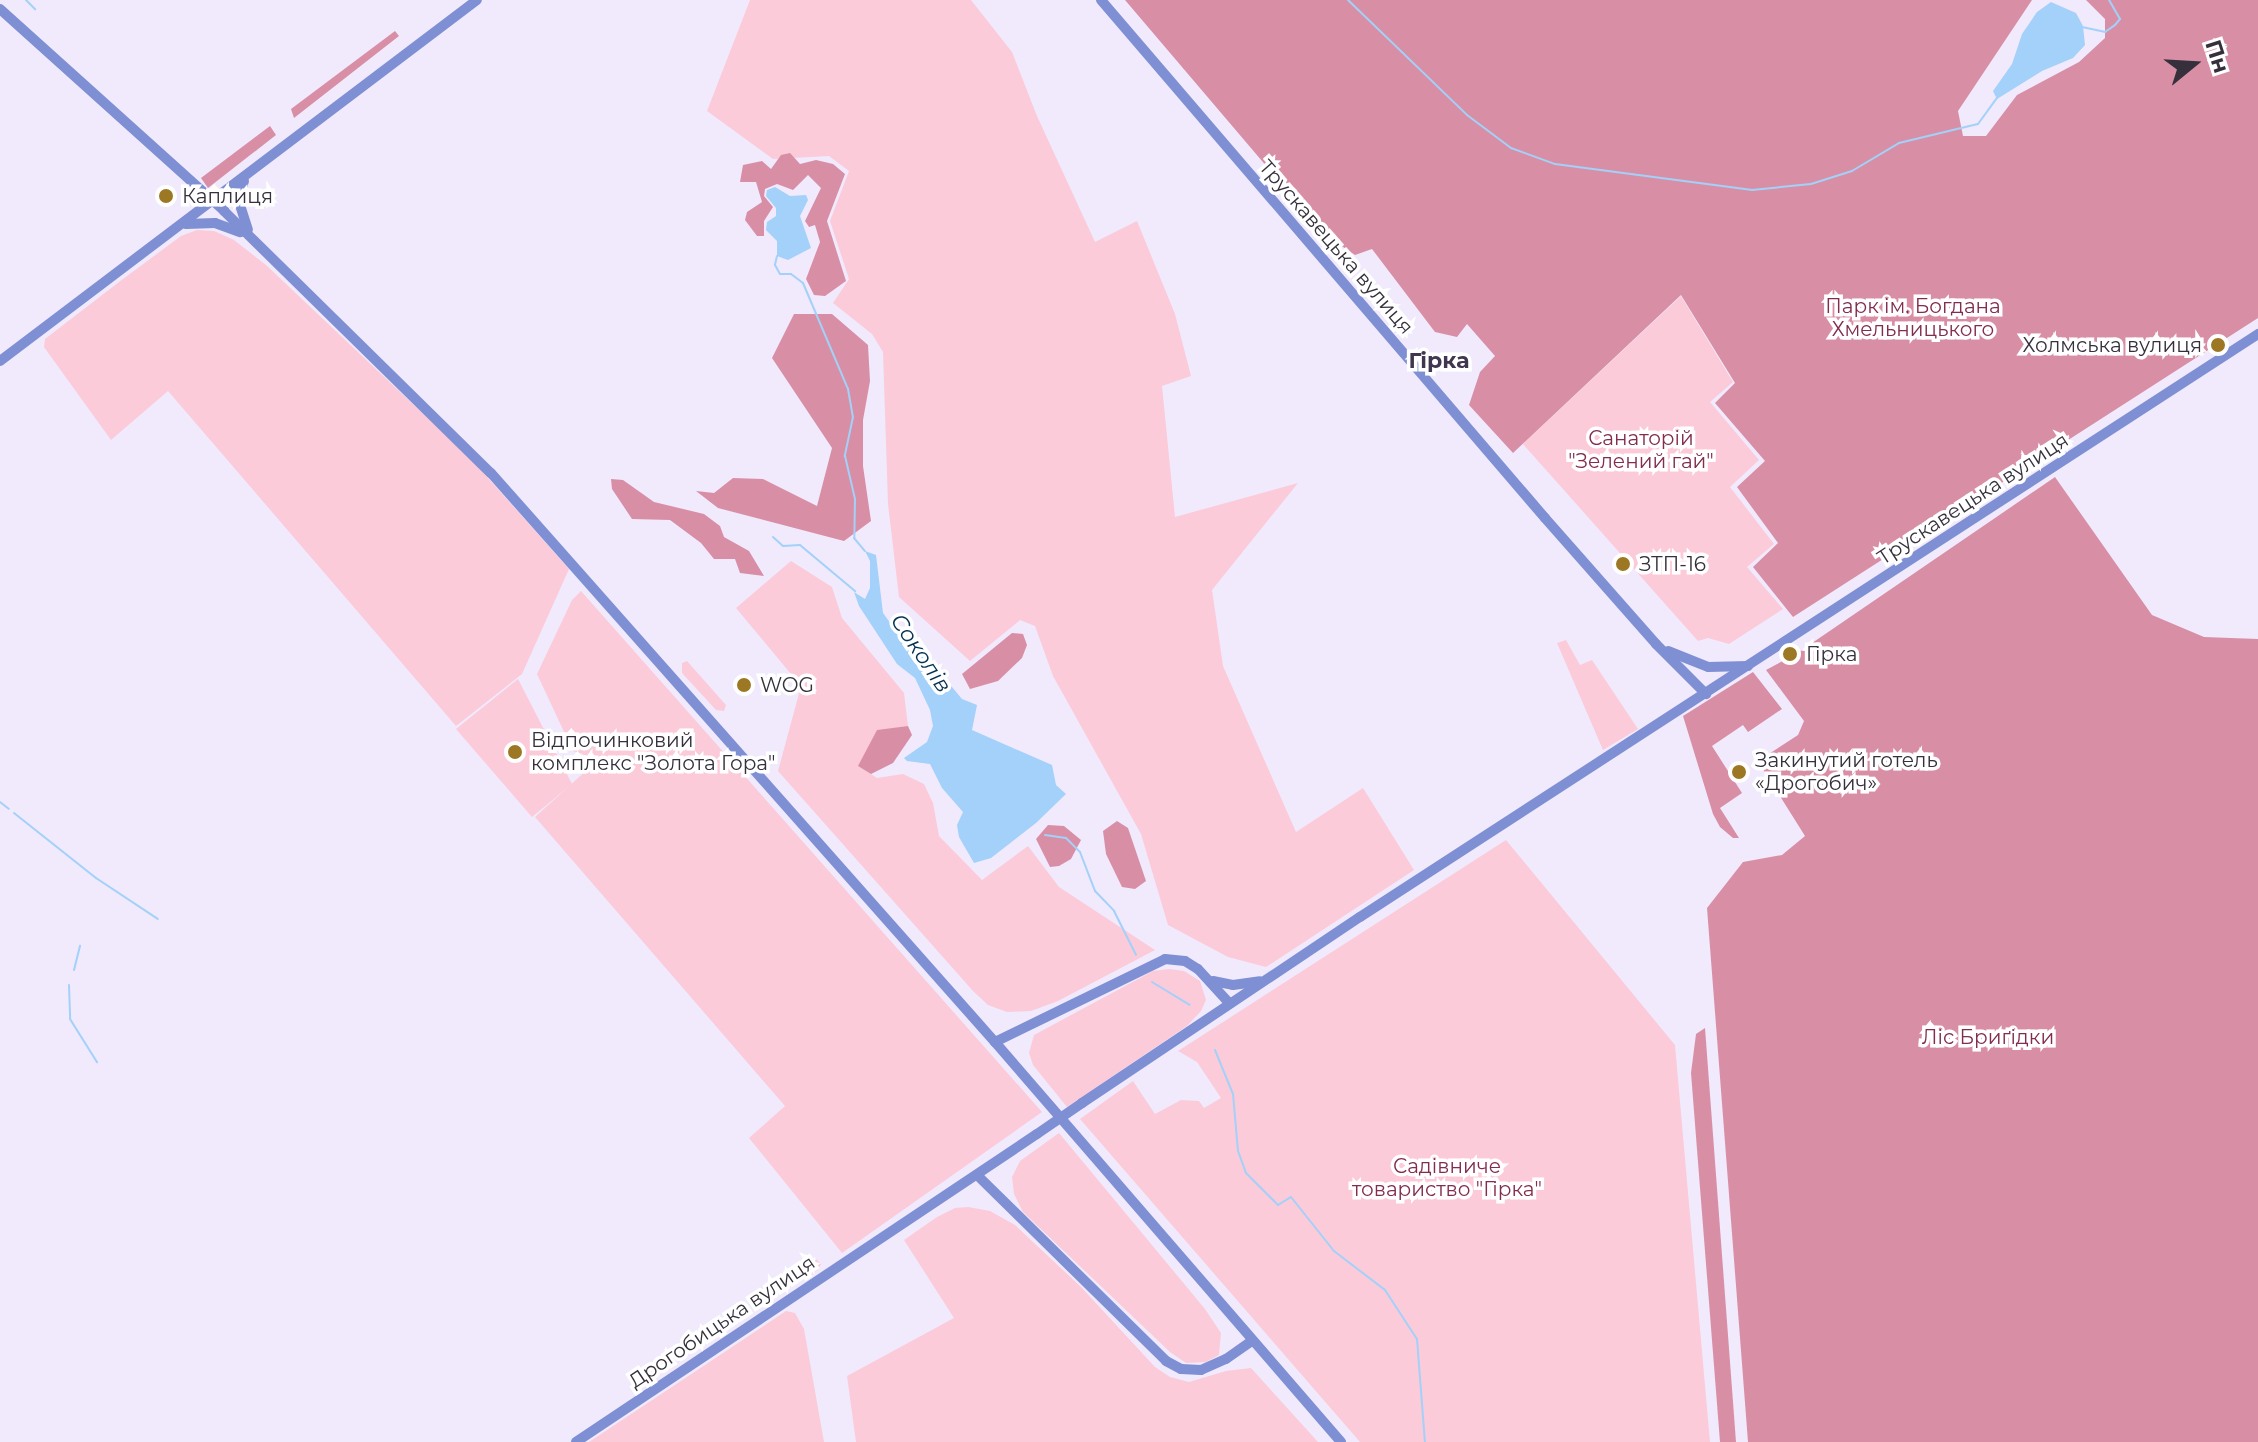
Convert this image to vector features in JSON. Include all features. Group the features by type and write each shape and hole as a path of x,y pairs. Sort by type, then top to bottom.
{"main road":[{"path":"0,361 477,0"},
{"name":"Трускавецька вулиця","path":"1101,0 1656,644 1706,694"},
{"path":"0,9 214,202 448,428 995,1042 1341,1442"},
{"path":"248,174 238,199 241,215 255,241"},
{"path":"183,224 207,221 224,225 255,241"},
{"name":"Трускавецька вулиця","path":"1082,1103 1422,877 1753,665 2258,334"},
{"path":"1656,644 1692,663 1708,667 1753,665"},
{"path":"995,1042 1165,959 1185,961 1210,980 1230,1004"},
{"path":"1210,980 1233,985 1269,978"},
{"name":"Дрогобицька вулиця","path":"576,1442 1082,1103"},
{"path":"977,1175 1166,1361 1181,1369 1201,1370 1226,1359 1252,1341"}],"green space":[{"path":"750,0 971,0 1012,52 1037,116 1095,242 1137,221 1175,314 1191,376 1162,386 1175,517 1298,483 1212,590 1223,666 1296,832 1363,788 1414,870 1266,967 1228,957 1168,925 1141,834 1053,676 1035,626 1020,620 970,661 899,597 888,504 883,352 872,334 833,303 849,279 830,221 849,171 829,156 773,159 707,111"},
{"name":"Парк ім. Богдана Хмельницького","path":"1125,0 2032,0 1958,111 1963,136 1986,136 2017,95 2079,62 2105,38 2105,19 2086,0 2258,0 2258,318 1793,617 1753,567 1778,543 1737,487 1765,461 1715,403 1735,383 1681,295 1513,453 1469,405 1480,372 1495,356 1467,324 1457,337 1435,332 1372,249 1355,255 1324,234"},
{"path":"395,31 399,36 294,118 291,109"},
{"path":"270,126 276,135 208,188 201,178"},
{"path":"790,153 800,164 816,160 833,164 845,174 827,221 846,281 825,296 814,295 806,279 820,242 815,225 809,227 805,221 821,188 808,175 793,190 777,184 765,189 764,196 773,207 764,221 764,236 757,236 745,220 747,212 762,202 756,182 740,182 743,165 762,161 771,169 781,155"},
{"path":"197,230 214,231 234,240 266,265 473,461 569,569 522,674 456,726 168,391 111,440 44,347 45,339 123,279 181,236"},
{"name":"Санаторій \"Зелений гай\"","path":"1681,296 1733,382 1710,402 1759,460 1730,487 1774,544 1747,567 1783,609 1729,644 1708,638 1698,641 1523,444"},
{"path":"794,314 832,314 868,345 870,381 863,420 863,466 871,521 844,541 718,508 696,491 714,493 733,478 763,479 817,506 832,448 772,358"},
{"name":"Ліс Бриґідки","path":"2055,477 2152,615 2204,637 2258,639 2258,1442 1748,1442 1707,908 1743,862 1782,855 1805,836 1758,761 1798,735 1804,721 1766,670 1796,654"},
{"path":"611,479 623,480 654,502 704,514 720,526 724,537 749,551 764,576 740,573 735,559 714,559 701,543 670,520 632,519 612,489"},
{"path":"791,561 832,587 842,618 904,693 908,726 877,731 859,766 877,778 903,774 924,784 933,803 939,836 982,880 1028,846 1059,887 1155,950 1058,1001 1031,1011 1007,1012 988,1005 973,991 778,771 801,686 736,608"},
{"path":"581,591 1042,1112 842,1253 749,1138 785,1106 535,817 589,768 583,754 573,751 537,674 572,600"},
{"path":"1012,633 1023,634 1027,645 1022,658 998,681 970,689 962,674"},
{"path":"1566,640 1580,665 1592,660 1638,729 1603,750 1557,643"},
{"path":"687,661 726,705 724,711 716,710 682,673 682,663"},
{"path":"1753,672 1782,709 1748,732 1743,725 1712,746 1742,793 1720,808 1739,838 1733,838 1720,827 1713,814 1683,716"},
{"name":"Відпочинковий комплекс \"Золота Гора\"","path":"518,679 572,784 532,817 456,729"},
{"path":"908,726 912,735 893,763 871,774 858,766 877,730"},
{"path":"1117,821 1128,828 1146,881 1135,889 1122,887 1106,854 1103,831"},
{"path":"1048,825 1064,826 1081,840 1071,859 1059,866 1050,867 1036,839"},
{"name":"Садівниче товариство \"Гірка\"","path":"1506,840 1675,1045 1710,1442 1360,1442 1080,1119 1133,1081 1155,1114 1181,1100 1199,1101 1204,1108 1221,1098 1197,1062 1178,1051"},
{"path":"1153,971 1184,971 1200,981 1206,1000 1201,1011 1187,1026 1067,1107 1033,1065 1029,1053 1034,1035"},
{"path":"1705,1028 1736,1442 1720,1442 1691,1073 1696,1034"},
{"path":"1059,1133 1205,1309 1221,1333 1219,1355 1206,1362 1186,1363 1170,1352 1023,1212 1014,1194 1012,1177 1020,1161"},
{"path":"955,1208 990,1211 1015,1225 1081,1287 1155,1367 1170,1377 1189,1382 1226,1371 1251,1368 1318,1442 856,1442 847,1376 954,1318 904,1240 937,1217"},
{"path":"815,1258 821,1264 818,1270 774,1297 766,1286"},
{"path":"786,1311 795,1313 804,1329 824,1442 589,1442"}],"water":[{"path":"2051,2 2076,13 2083,26 2085,45 2073,58 2042,71 1997,99 1993,91 2012,64 2022,34 2037,12"},
{"path":"775,187 790,196 806,195 808,200 800,216 811,248 788,260 777,256 777,241 766,230 767,222 776,216 776,208 766,196 767,190"},
{"path":"865,551 876,555 883,613 909,649 926,656 962,699 977,705 972,730 1052,765 1056,785 1066,794 1036,823 991,858 974,863 959,837 957,825 963,812 942,788 930,764 904,758 927,742 933,726 930,710 915,678 897,664 859,606 854,592 865,599 870,588 870,561"}],"waterway":[{"path":"26,0 35,9"},
{"path":"1348,0 1467,115 1511,148 1555,164 1752,190 1811,184 1852,171 1899,143 1978,124 1997,98"},
{"path":"2082,27 2105,32 2115,25 2120,19 2109,0"},
{"name":"Соколів","path":"777,256 775,265 780,274 791,274 803,283 848,389 853,417 845,456 855,499 854,538 865,551"},
{"path":"773,537 783,546 800,545 855,591"},
{"path":"0,802 9,809"},
{"path":"14,813 96,878 158,919"},
{"name":"Соколів","path":"1045,835 1066,838 1080,852 1095,891 1114,911 1136,955"},
{"path":"74,970 80,946"},
{"name":"Соколів","path":"1152,982 1190,1005"},
{"path":"69,985 70,1019 97,1062"},
{"name":"Соколів","path":"1215,1050 1233,1094 1238,1151 1246,1173 1278,1205 1291,1197 1334,1251 1385,1290 1417,1339 1425,1442"}],"place":[{"name":"Каплиця","path":"166,196"},
{"name":"Холмська вулиця","path":"2218,345"},
{"name":"ЗТП-16","path":"1623,564"},
{"name":"Гірка","path":"1790,654"},
{"name":"WOG","path":"744,685"},
{"name":"Відпочинковий комплекс \"Золота Гора\"","path":"515,752"},
{"name":"Закинутий готель «Дрогобич»","path":"1739,772"}],"district":[{"name":"Гірка","path":"1439,361"}]}
